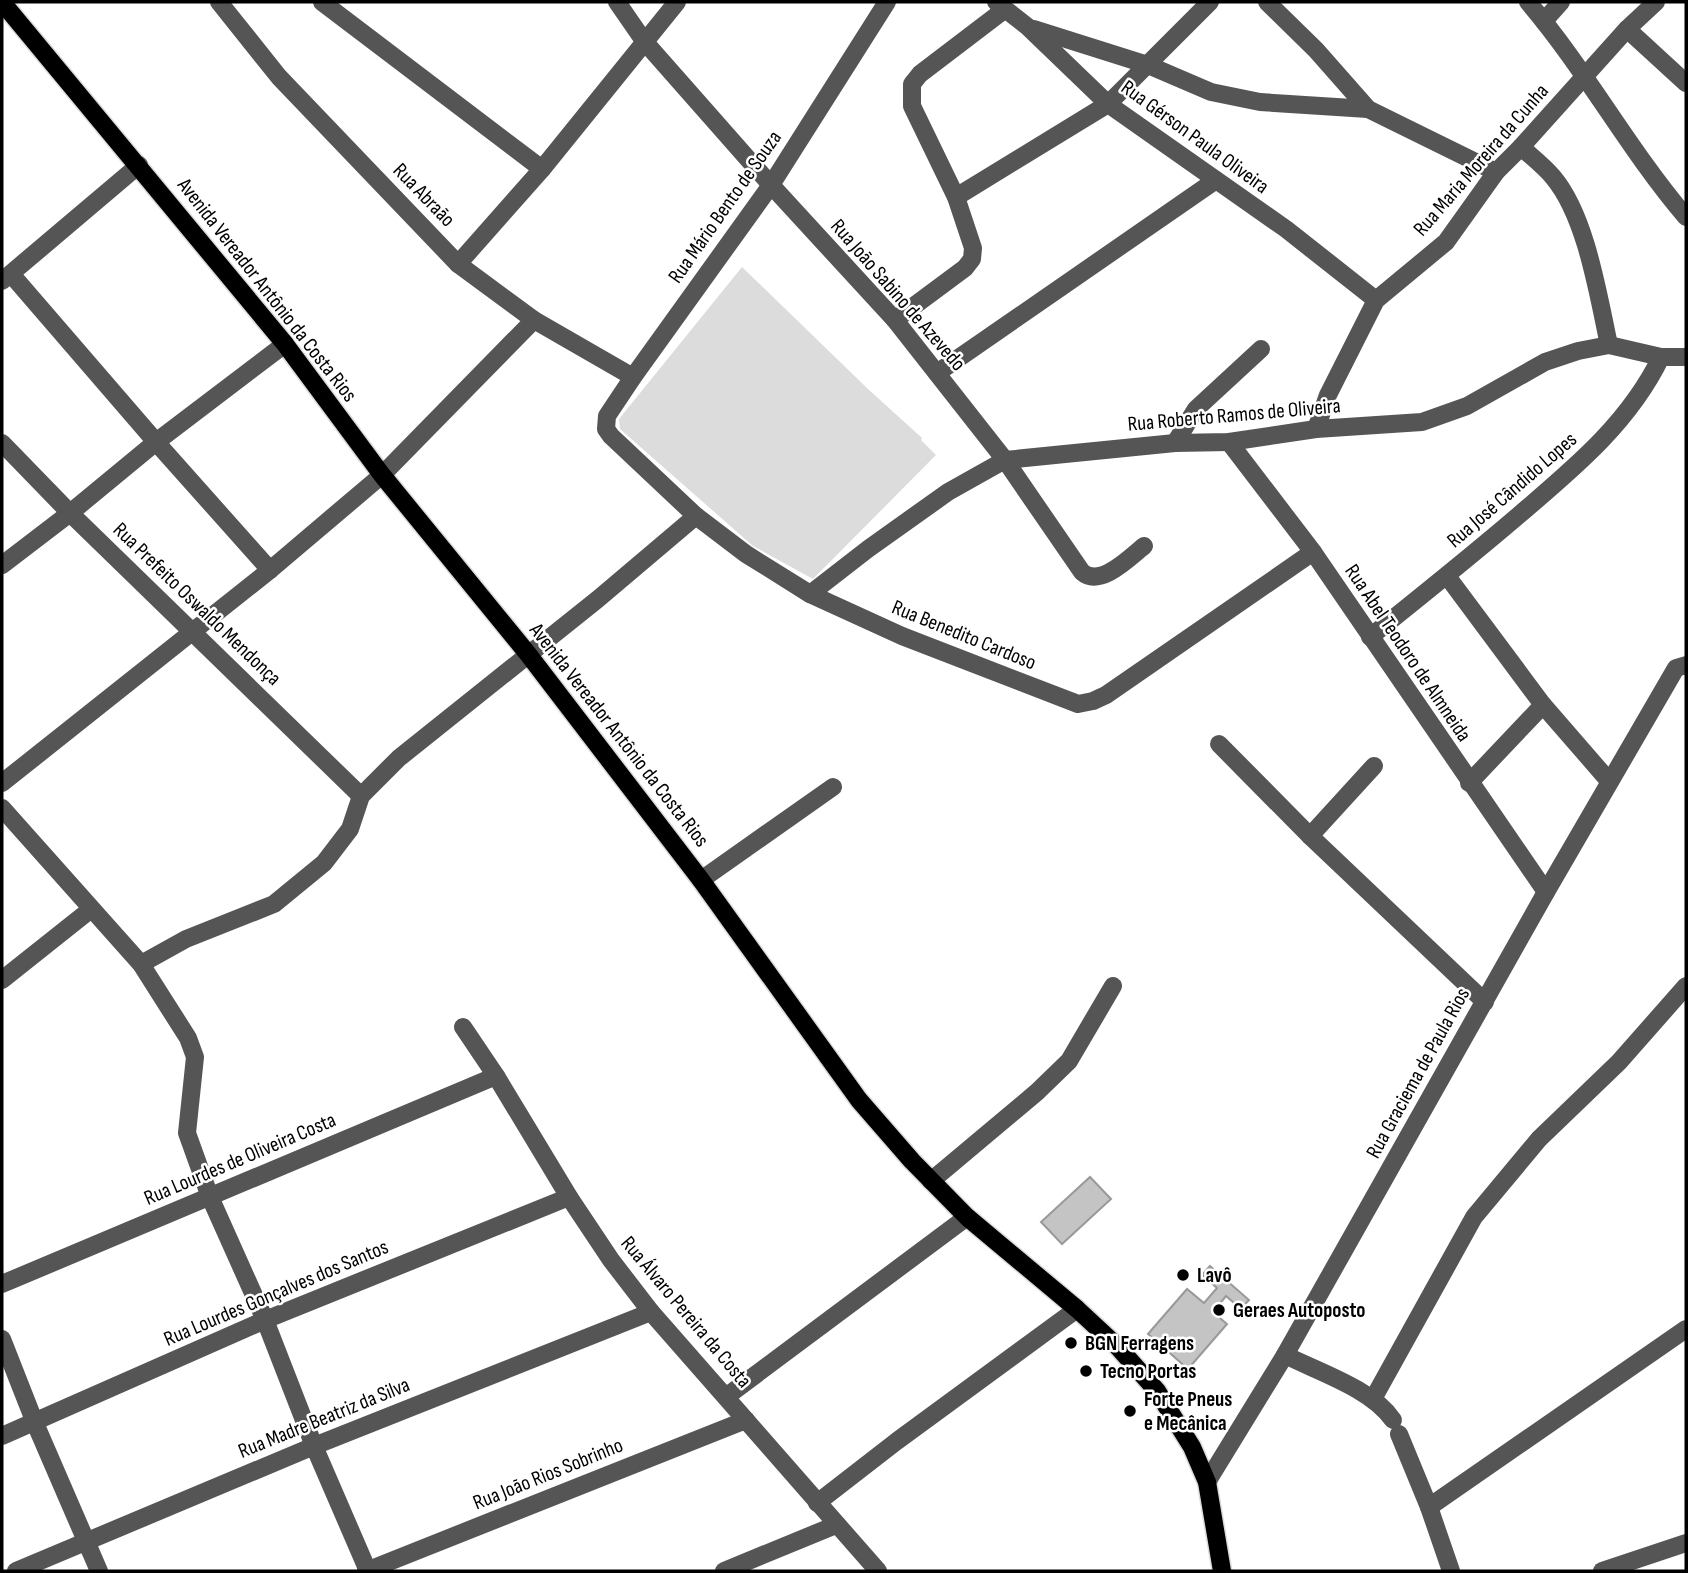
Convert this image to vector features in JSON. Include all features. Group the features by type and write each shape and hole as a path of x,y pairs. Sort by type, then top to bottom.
{"main road":[{"name":"Avenida Vereador Antônio da Costa Rios","path":"4,11 139,164 285,344 382,475 528,654 701,880 859,1100 967,1217 1077,1309 1118,1347 1157,1391 1192,1447 1207,1482 1223,1571"}],"street":[{"name":"Rua Abraão","path":"219,2 279,77 458,264 534,320 633,377"},
{"path":"322,2 542,169"},
{"name":"Rua João Sabino de Azevedo","path":"617,2 644,41 895,320 1005,460 1082,572 1088,578 1095,579 1144,546"},
{"path":"458,264 542,169 677,2"},
{"path":"956,197 1108,104 1210,2"},
{"path":"1267,2 1317,50 1368,109"},
{"path":"1528,2 1585,75 1640,158 1686,217"},
{"path":"1544,21 1561,2"},
{"name":"Rua Maria Moreira da Cunha","path":"1316,429 1328,395 1376,300 1446,242 1496,172 1627,29 1656,2"},
{"name":"Rua Mário Bento de Souza","path":"611,436 606,429 607,416 771,185 881,4"},
{"path":"895,320 965,268 972,259 973,248 956,197 912,106 912,84 920,74 1000,6"},
{"name":"Rua Gérson Paula Oliveira","path":"1000,6 1028,27 1108,104 1286,229 1376,300"},
{"path":"1028,27 1148,65 1211,92 1248,99 1368,109 1496,172"},
{"path":"1627,29 1686,83"},
{"path":"1521,147 1553,177 1574,208 1609,345"},
{"path":"139,164 6,278 271,570"},
{"path":"937,373 1216,180"},
{"path":"2,783 271,570 382,475 534,320"},
{"path":"2,565 71,513 156,442 285,344"},
{"name":"Rua Roberto Ramos de Oliveira","path":"810,594 948,492 1005,460 1175,443 1229,443 1316,429 1422,422 1467,406 1545,362 1578,351 1609,345 1661,357 1686,357"},
{"path":"1175,443 1196,409 1261,349"},
{"name":"Rua José Cândido Lopes","path":"1370,637 1447,576 1587,457 1620,420 1650,380 1661,357"},
{"name":"Rua Benedito Cardoso","path":"611,436 696,516 746,554 810,594 902,636 1078,704 1107,695 1313,552"},
{"name":"Rua Prefeito Oswaldo Mendonça","path":"2,443 361,796"},
{"name":"Rua Abel Teodoro de Almneida","path":"1229,443 1313,552 1546,891"},
{"path":"141,964 186,939 274,904 324,863 351,829 361,796 399,758 696,516"},
{"path":"1447,576 1543,705 1609,780"},
{"name":"Rua Graciema de Paula Rios","path":"1207,1482 1286,1355 1609,780 1676,668 1686,664"},
{"path":"1469,782 1543,705"},
{"path":"1219,744 1310,836 1485,1002"},
{"path":"1310,836 1374,766"},
{"path":"701,880 833,787"},
{"path":"2,808 90,910 141,964 183,1029 195,1057 187,1133 210,1197 265,1320 367,1571"},
{"path":"2,980 90,910"},
{"path":"931,1181 1037,1092 1069,1061 1113,986"},
{"path":"1373,1399 1474,1217 1539,1139 1619,1062 1686,986"},
{"name":"Rua Álvaro Pereira da Costa","path":"463,1027 569,1196 611,1260 650,1312 727,1396 878,1571"},
{"name":"Rua Lourdes de Oliveira Costa","path":"2,1284 496,1076"},
{"name":"Rua Lourdes Gonçalves dos Santos","path":"2,1436 265,1320 569,1196"},
{"path":"727,1396 967,1217"},
{"path":"817,1503 1077,1309"},
{"name":"Rua Madre Beatriz da Silva","path":"16,1571 314,1446 650,1312"},
{"path":"1429,1507 1686,1329"},
{"path":"2,1339 99,1571"},
{"path":"1286,1355 1373,1399 1385,1410 1396,1427 1429,1507 1451,1571"},
{"name":"Rua João Rios Sobrinho","path":"367,1571 746,1420"},
{"path":"724,1571 836,1525"},
{"path":"1602,1571 1686,1543"}],"shaded area":[{"path":"742,267 922,438 936,455 813,579 753,546 620,429 619,419"}],"building":[{"path":"1090,1177 1111,1199 1062,1244 1041,1222"},
{"path":"1210,1266 1249,1300 1241,1309 1226,1296 1213,1312 1227,1324 1188,1369 1148,1334 1187,1289 1204,1303 1217,1288 1202,1275"}],"place":[{"name":"Lavô","path":"1183,1275"},
{"name":"Geraes Autoposto","path":"1219,1310"},
{"name":"BGN Ferragens","path":"1071,1343"},
{"name":"Tecno Portas","path":"1086,1371"},
{"name":"Forte Pneus e Mecânica","path":"1130,1411"}]}
